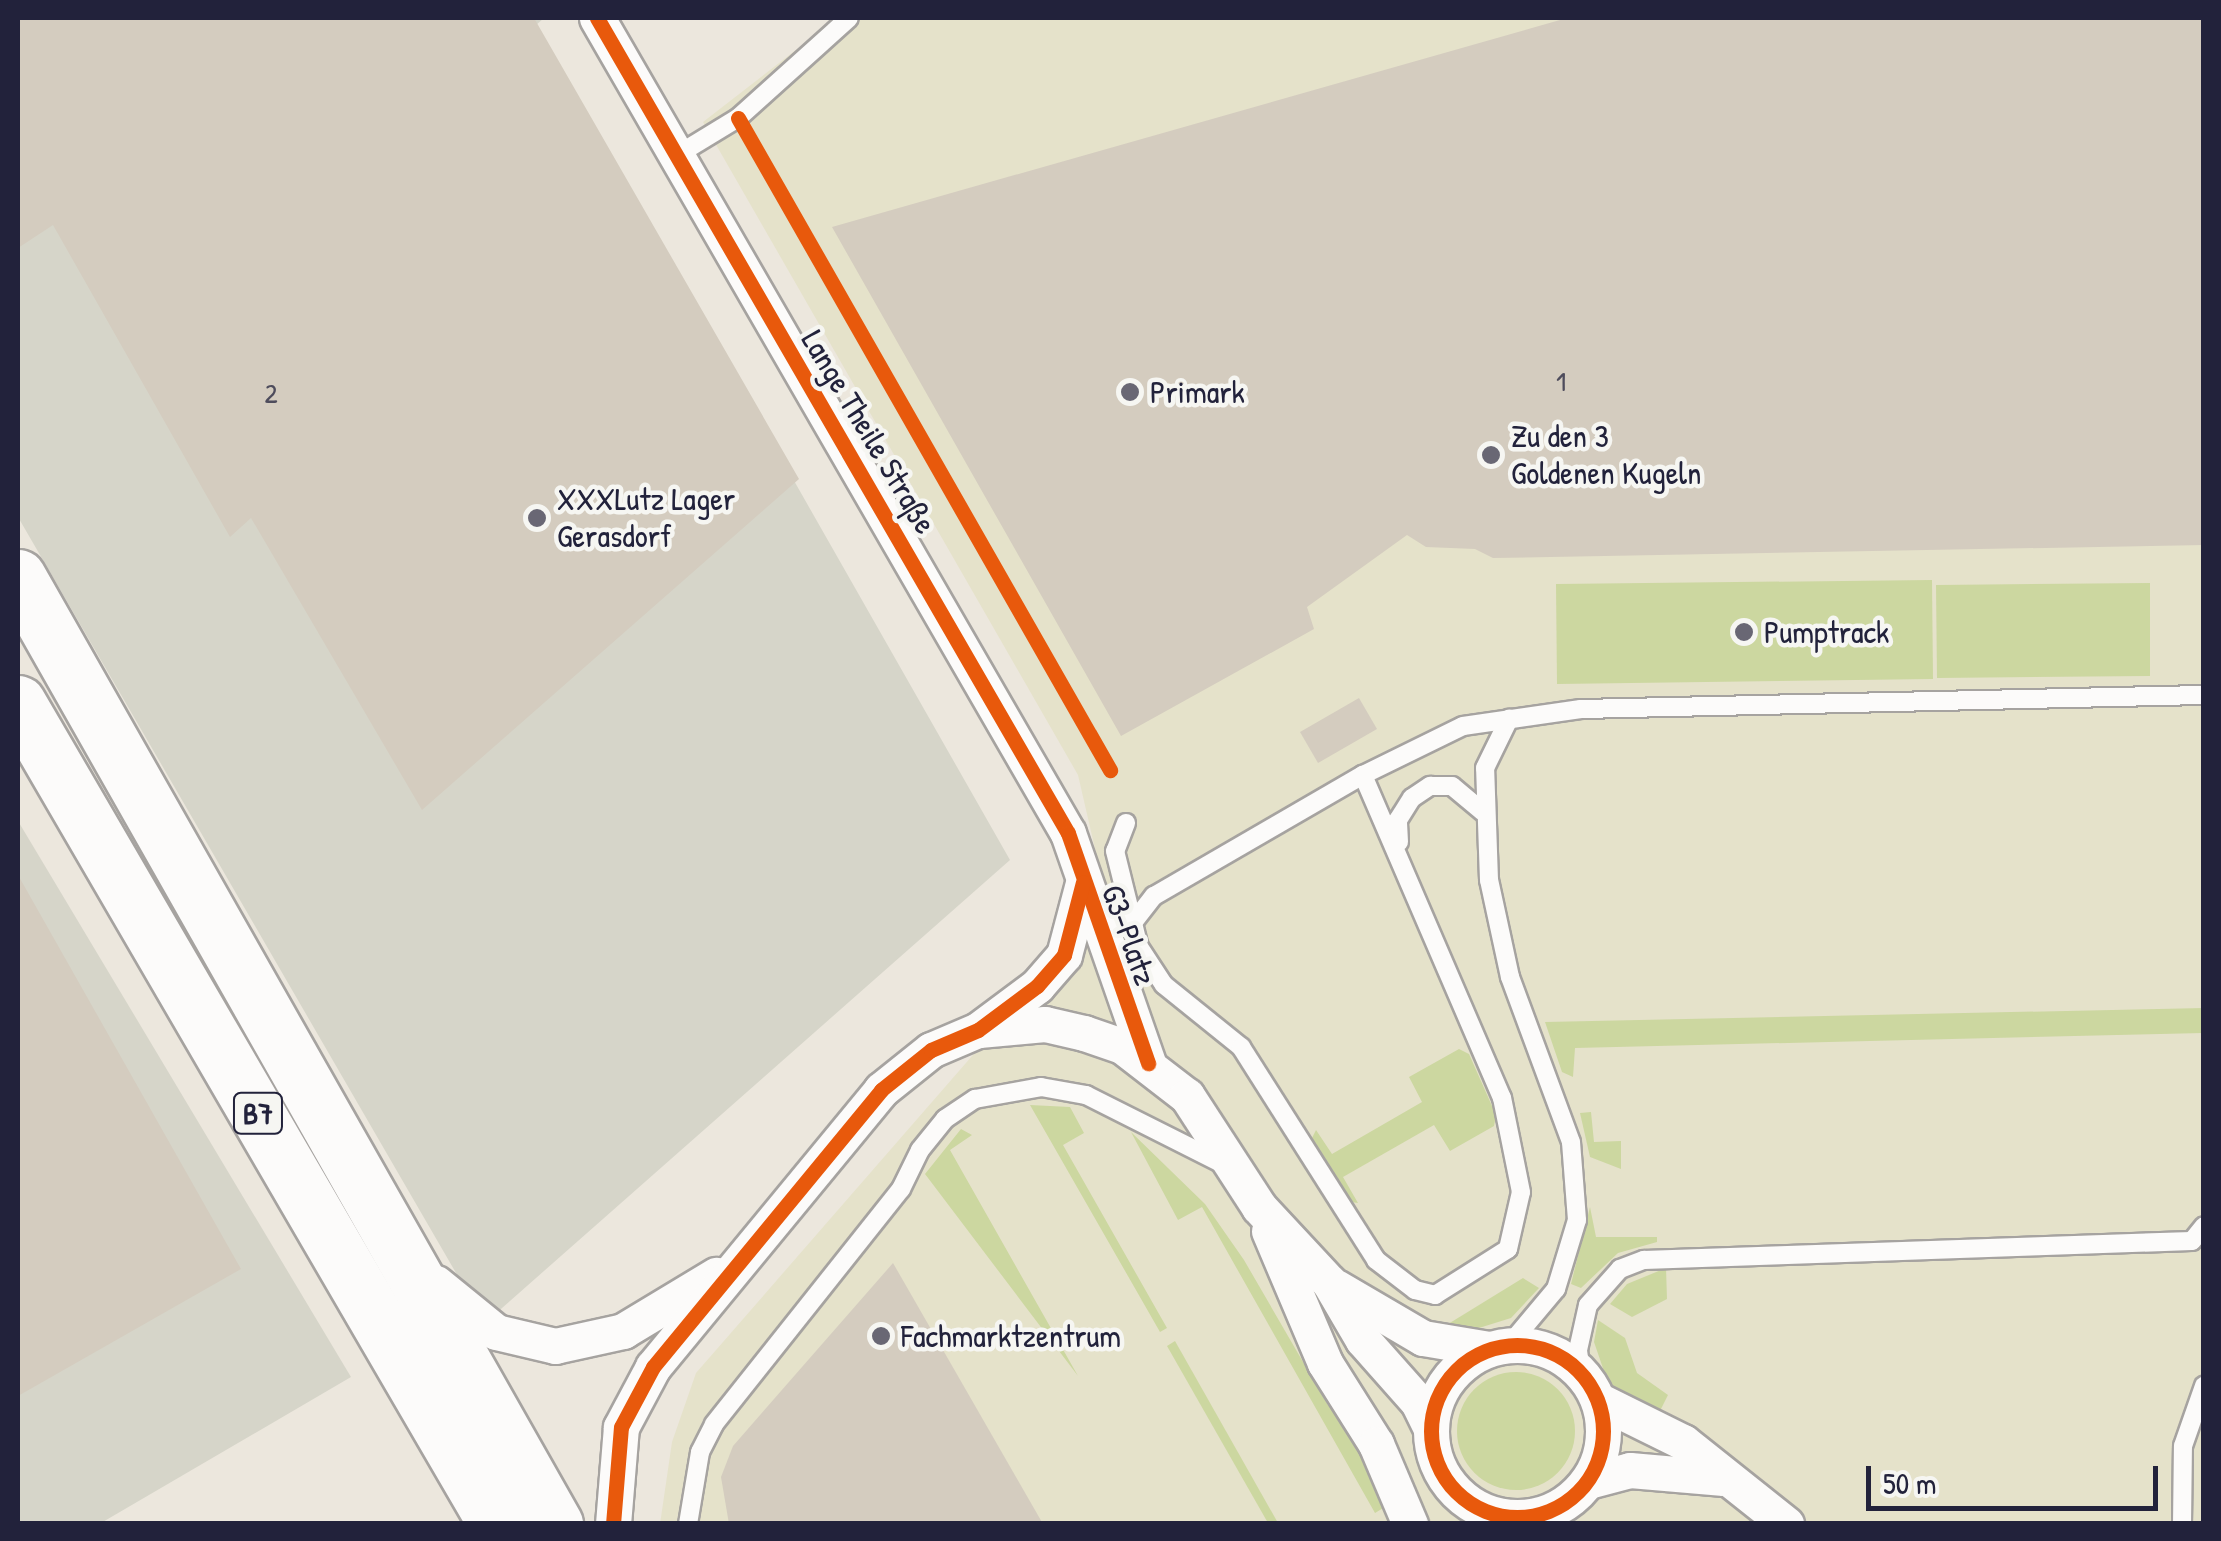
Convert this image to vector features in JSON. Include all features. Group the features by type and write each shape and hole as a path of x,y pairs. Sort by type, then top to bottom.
{"main road":[{"name":"B7","path":"18,577 555,1524"},
{"name":"B7","path":"18,704 496,1524"}],"street":[{"name":"Lange Theile Straße","path":"597,18 674,157 966,650 1068,833 1084,880"},
{"name":"G3-Platz","path":"978,1030 1037,986 1064,955 1084,880"},
{"name":"G3-Platz","path":"1084,880 1148,1063"},
{"path":"613,1524 612,1482 632,1400 734,1264 881,1090 931,1050 978,1030 1045,1024 1122,1046 1188,1096 1239,1170 1259,1207 1325,1363 1376,1444 1410,1524"},
{"path":"367,1197 469,1316 527,1343 592,1342 623,1331 734,1264"},
{"path":"1259,1207 1329,1282 1363,1340 1418,1402 1430,1427 1442,1474 1483,1516 1558,1515 1588,1481 1603,1440 1590,1386"},
{"path":"1329,1282 1423,1338 1551,1352 1590,1386 1683,1442 1721,1478 1786,1524"},
{"path":"1430,1427 1443,1387 1460,1366 1499,1347"},
{"path":"1588,1481 1630,1470 1721,1478"}],"lane":[{"path":"674,157 738,118 849,18"},
{"path":"1135,920 1154,896 1363,775 1464,726 1581,709 2204,695"},
{"path":"1499,1347 1556,1289 1577,1220 1571,1142 1510,977 1489,880 1484,812 1486,768 1509,718"},
{"path":"1126,823 1115,851 1135,920 1138,947 1164,985 1240,1047 1352,1228 1394,1275 1436,1296 1495,1262 1517,1226 1521,1192 1502,1098 1430,938 1399,848 1363,775"},
{"path":"1399,848 1398,820 1412,798 1430,786 1452,786 1484,812"},
{"path":"688,1524 700,1452 714,1424 901,1189 945,1119 975,1099 1041,1087 1123,1110 1165,1139 1239,1170"},
{"path":"1590,1386 1578,1350 1588,1306 1620,1268 1644,1260 2192,1241 2204,1226"},
{"path":"2182,1524 2183,1446 2204,1386"}],"shaded area":[{"path":"18,18 544,18 535,26 1010,860 485,1323 18,517"},
{"path":"837,18 2203,18 2203,1523 660,1524 672,1442 696,1373 1107,901 1078,775 703,122"},
{"path":"18,821 351,1377 101,1523 18,1523"}],"green space":[{"name":"Pumptrack","path":"1932,580 1933,679 1557,684 1556,584"},
{"path":"2150,583 2150,676 1937,678 1936,585"},
{"path":"2204,1008 2203,1033 1575,1048 1573,1077 1562,1072 1545,1022"},
{"path":"1459,1049 1469,1054 1496,1115 1494,1126 1450,1151 1434,1125 1343,1177 1358,1203 1351,1202 1312,1138 1316,1130 1332,1154 1422,1102 1409,1077"},
{"path":"1030,1105 1070,1107 1084,1133 1063,1145 1167,1328 1160,1332"},
{"path":"1591,1112 1594,1142 1621,1141 1621,1169 1590,1157 1580,1113"},
{"path":"961,1129 972,1135 950,1150 1078,1376 925,1174"},
{"path":"1131,1132 1205,1204 1244,1260 1328,1405 1357,1432 1385,1507 1375,1513 1202,1207 1178,1220"},
{"path":"1590,1207 1596,1237 1657,1237 1657,1242 1618,1253 1581,1288 1571,1284"},
{"path":"1666,1268 1667,1299 1632,1317 1610,1304 1627,1284"},
{"path":"1523,1278 1539,1288 1511,1318 1463,1333 1440,1329"},
{"path":"1598,1320 1625,1338 1637,1373 1668,1395 1659,1413 1608,1383 1594,1342"},
{"path":"1175,1341 1278,1523 1268,1523 1167,1346"},
{"path":"1516,1372 1539,1376 1558,1389 1571,1408 1575,1431 1571,1454 1558,1473 1539,1486 1516,1490 1493,1486 1474,1473 1461,1454 1457,1431 1461,1408 1474,1389 1493,1376"}],"building":[{"path":"18,18 534,18 799,479 422,810 251,518 230,537 53,225 18,248"},
{"path":"1567,18 2204,18 2204,545 1493,558 1475,549 1426,547 1407,535 1307,607 1314,629 1121,736 832,227"},
{"path":"1359,698 1377,729 1318,763 1300,732"},
{"path":"18,875 241,1269 18,1396"},
{"name":"Fachmarktzentrum","path":"893,1263 1043,1524 729,1524 721,1477 733,1446"}],"cycle path":[{"path":"597,18 1068,833 1148,1063"},
{"path":"738,118 1110,770"},
{"path":"613,1524 621,1427 653,1367 881,1090 931,1050 978,1030 1037,986 1064,955 1083,882"},
{"path":"1517,1345 1550,1351 1578,1370 1597,1398 1603,1431 1597,1464 1578,1492 1550,1511 1517,1517 1484,1511 1456,1492 1437,1464 1431,1431 1437,1398 1456,1370 1484,1351 1517,1345"}],"place":[{"name":"Primark","path":"1130,392"},
{"name":"Zu den 3 Goldenen Kugeln","path":"1491,455"},
{"name":"XXXLutz Lager Gerasdorf","path":"537,518"},
{"name":"Pumptrack","path":"1744,632"},
{"name":"Fachmarktzentrum","path":"881,1336"}]}
